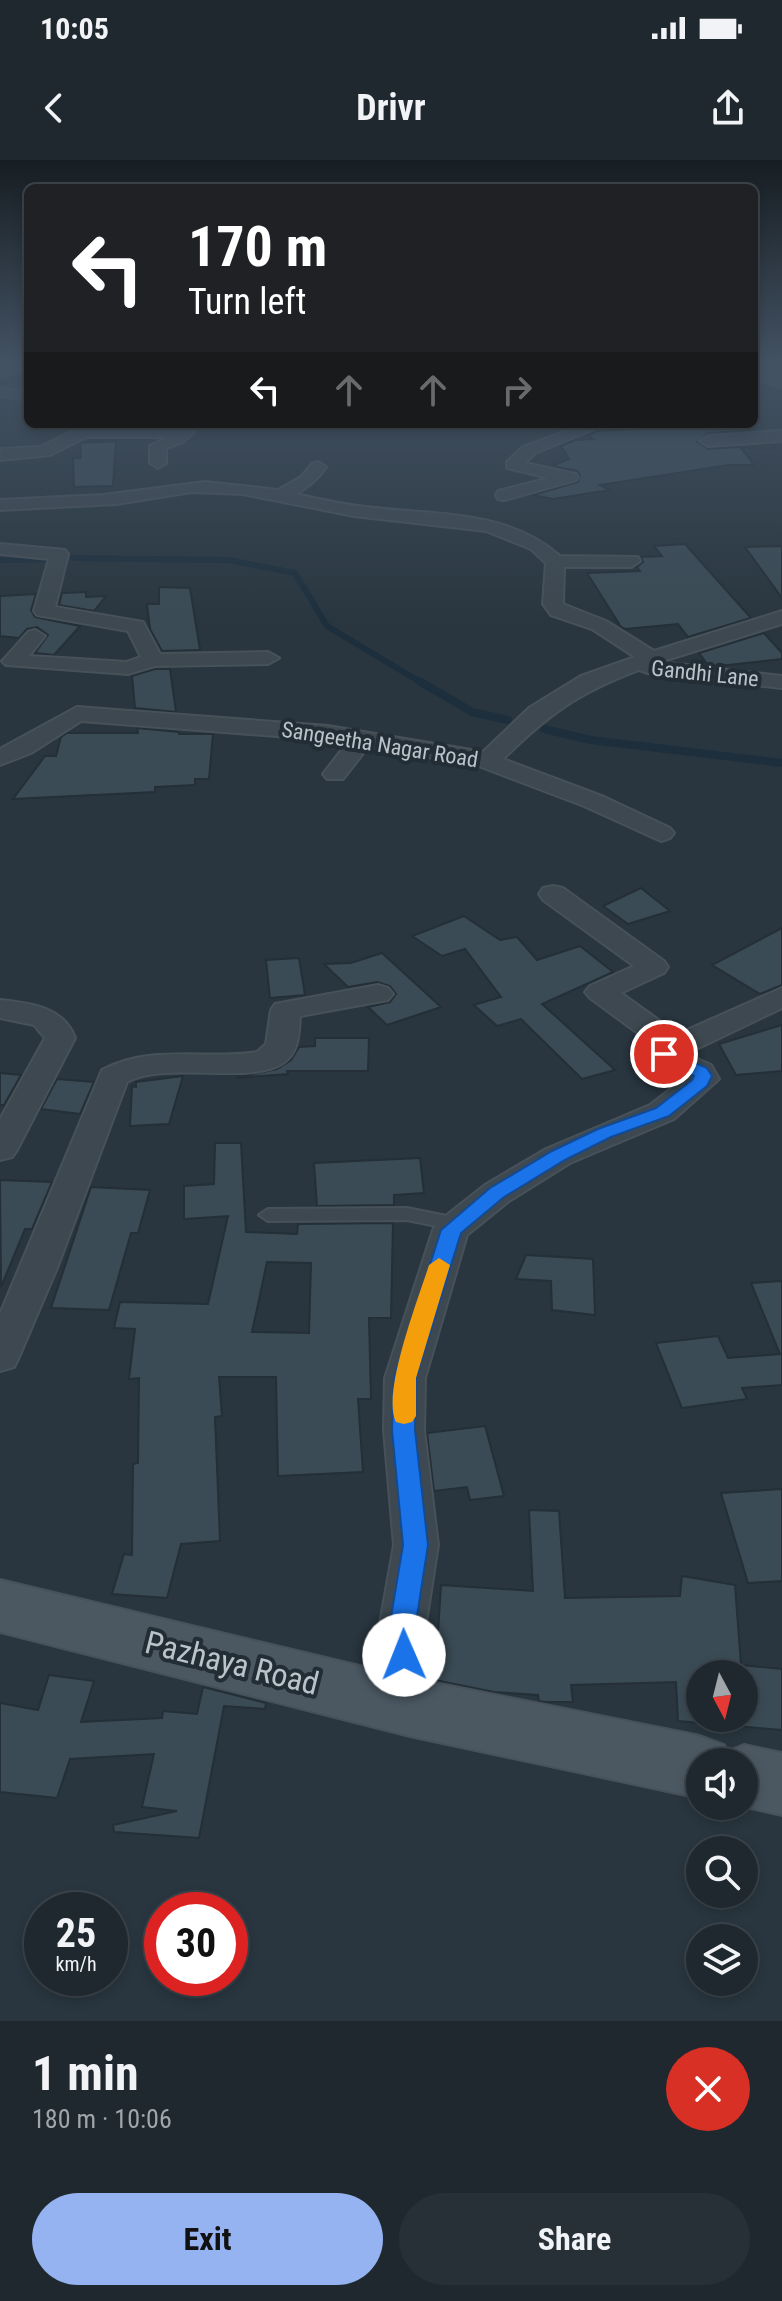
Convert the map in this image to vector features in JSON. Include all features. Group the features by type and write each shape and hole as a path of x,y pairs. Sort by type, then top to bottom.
{"street":[{"path":"0,455 7,452 44,452 52,448"},
{"path":"158,448 158,463"},
{"path":"504,495 570,477 513,465 535,448"},
{"path":"283,494 307,481 318,467"},
{"path":"0,505 103,500 203,487 283,494 327,507 452,520 512,534 544,548 555,562 553,604 558,611 599,625 651,658"},
{"path":"0,549 59,554 44,611 136,626 153,660"},
{"path":"555,562 631,561"},
{"name":"Sangeetha Nagar Road","path":"77,714 207,721 328,733 484,760 493,758 537,713 565,694 651,658 733,635 782,617"},
{"path":"35,636 13,661 128,668 153,660 268,658"},
{"name":"Gandhi Lane","path":"629,666 730,674 782,682"},
{"path":"0,758 23,748 77,714 128,668"},
{"path":"335,774 362,739"},
{"path":"484,760 593,801 661,833"},
{"path":"553,894 654,967 600,992 677,1047"},
{"path":"0,1357 39,1268 113,1077 137,1064 250,1061 270,1057 280,1048 286,1010 378,994"},
{"path":"410,1707 402,1629 416,1545 404,1430 405,1378 451,1230 497,1193 558,1156 605,1133 662,1112 701,1082 703,1076 664,1055 667,1050 771,999 782,997"},
{"path":"0,1009 50,1021 59,1030 60,1038 0,1150"},
{"name":"Pazhaya Road","path":"2,1609 410,1707 686,1764"},
{"path":"758,1779 782,1784"}],"lane":[{"path":"268,1215 407,1214 457,1224"}],"building":[{"path":"80,448 116,448 113,486 74,487 73,458 81,458"},
{"path":"562,448 775,448 741,448 754,465 729,465 600,485 610,490 553,499 533,495 578,482 580,475 577,471 552,466 569,459"},
{"path":"685,544 751,618 688,637 678,624 621,627 587,573 640,571 637,567 643,562 641,557 662,556 654,546"},
{"path":"782,546 782,598 745,547"},
{"path":"159,587 190,588 200,650 162,651 150,629 147,604 159,604"},
{"path":"86,592 86,597 106,596 94,611 59,605 62,593"},
{"path":"36,594 31,610 35,617 80,626 54,655 35,653 48,635 37,627 27,629 19,638 0,636 0,596"},
{"path":"764,633 782,653 782,659 719,666 708,665 699,653"},
{"path":"155,669 170,669 176,712 135,708 132,676"},
{"path":"137,728 179,734 213,734 209,779 195,779 195,785 155,787 155,792 13,799 45,756 56,756 61,737 67,733 138,733"},
{"path":"641,888 670,911 628,924 603,906"},
{"path":"464,916 500,940 517,937 537,960 580,946 613,972 542,1004 615,1070 582,1079 521,1019 497,1026 474,1005 501,997 465,949 442,956 412,936"},
{"path":"782,928 782,985 760,994 712,965"},
{"path":"382,953 441,1007 387,1025 368,1007 390,1002 396,994 390,986 377,982 348,987 324,964 351,963"},
{"path":"299,958 305,995 270,998 266,960"},
{"path":"782,1025 782,1071 736,1075 719,1044"},
{"path":"315,1038 369,1038 368,1071 287,1071 288,1074 236,1078 277,1069 291,1060 299,1047 315,1046"},
{"path":"0,1073 21,1075 4,1105 0,1105"},
{"path":"183,1076 169,1124 130,1126 132,1086 136,1087 136,1082"},
{"path":"57,1079 94,1082 80,1114 41,1109"},
{"path":"215,1143 241,1143 246,1232 297,1234 298,1224 393,1223 391,1318 369,1318 371,1399 358,1399 363,1472 278,1476 276,1377 219,1377 222,1416 215,1417 220,1541 181,1544 167,1598 112,1594 124,1554 132,1555 133,1464 138,1463 139,1378 129,1379 135,1329 114,1328 120,1302 208,1304 228,1216 184,1219 184,1186 214,1184","holes":["267,1262 311,1263 309,1333 252,1332"]},
{"path":"420,1158 424,1193 394,1195 394,1205 317,1206 314,1163"},
{"path":"0,1180 52,1182 32,1229 25,1229 1,1287"},
{"path":"91,1187 150,1190 138,1233 131,1233 109,1310 51,1308"},
{"path":"526,1255 593,1259 595,1315 552,1310 551,1281 516,1279"},
{"path":"782,1281 782,1385 742,1388 747,1399 682,1408 656,1343 718,1336 728,1358 780,1354 751,1283"},
{"path":"485,1426 504,1496 470,1500 467,1487 434,1491 427,1433"},
{"path":"782,1489 782,1581 748,1583 721,1493"},
{"path":"529,1510 559,1511 565,1598 680,1596 682,1576 735,1585 741,1660 686,1660 686,1722 678,1721 676,1682 571,1685 573,1702 546,1702 539,1701 538,1695 494,1692 435,1680 441,1585 533,1591"},
{"path":"758,1667 782,1669 782,1730 758,1728"},
{"path":"49,1675 94,1681 81,1722 162,1718 163,1711 197,1714 203,1687 266,1703 265,1709 224,1706 199,1838 114,1832 113,1825 177,1811 142,1807 154,1754 70,1759 57,1798 0,1792 0,1703 38,1710"}],"waterway":[{"path":"73,558 228,560 295,573 327,626 422,683"},
{"path":"0,560 45,559"},
{"path":"419,681 472,712 508,720"},
{"path":"544,729 591,740 782,763"}],"slow traffic":[{"path":"404,1416 405,1378 439,1265"}],"route":[{"path":"404,1655 402,1629 416,1545 404,1430 405,1378 451,1230 497,1193 558,1156 605,1133 662,1112 701,1082 703,1076 700,1072 664,1054"}]}
